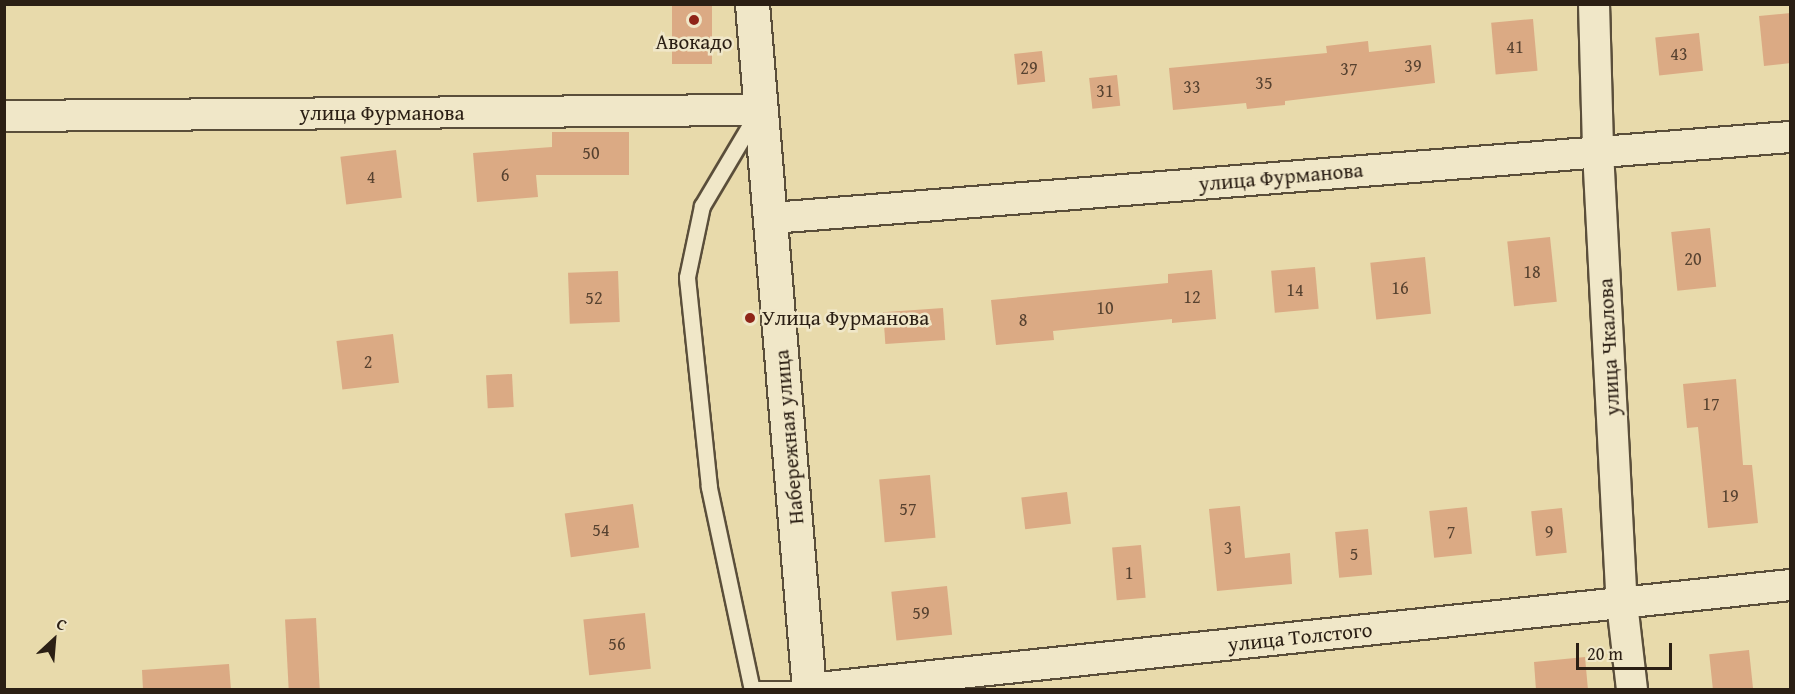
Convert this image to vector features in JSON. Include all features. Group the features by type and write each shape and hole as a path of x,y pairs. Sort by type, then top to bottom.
{"street":[{"name":"Набережная улица","path":"752,4 759,110 772,218 809,689"},
{"name":"улица Чкалова","path":"1594,4 1598,151 1622,603 1632,690"},
{"name":"улица Фурманова","path":"4,116 759,110"},
{"name":"улица Фурманова","path":"772,218 1791,137"},
{"name":"улица Толстого","path":"809,689 1791,585"}],"lane":[{"path":"759,110 702,206 687,277 709,487 752,689 809,689"}],"building":[{"path":"672,4 712,4 712,64 672,64"},
{"path":"1791,13 1791,63 1764,66 1759,16"},
{"path":"1533,19 1538,71 1496,74 1491,23"},
{"path":"1699,33 1703,71 1659,75 1655,38"},
{"path":"1368,41 1369,52 1431,45 1435,83 1285,101 1285,105 1247,109 1246,103 1173,110 1169,68 1327,53 1326,46"},
{"path":"1042,51 1045,82 1017,85 1014,54"},
{"path":"1117,75 1120,106 1092,109 1089,78"},
{"path":"552,132 629,132 629,175 536,175 538,197 477,202 473,153 552,147"},
{"path":"396,150 402,198 346,204 340,157"},
{"path":"1710,228 1716,287 1677,291 1671,232"},
{"path":"1550,237 1557,302 1514,306 1507,241"},
{"path":"1425,257 1431,314 1376,319 1370,263"},
{"path":"1315,267 1319,309 1275,313 1271,271"},
{"path":"1212,270 1216,319 1172,323 1172,319 1053,331 1054,340 996,345 991,300 1168,283 1168,274"},
{"path":"618,271 620,322 570,324 568,273"},
{"path":"943,308 945,340 885,344 883,312"},
{"path":"393,334 399,383 342,390 336,341"},
{"path":"512,374 514,407 488,408 486,375"},
{"path":"1736,379 1743,465 1752,465 1758,523 1708,528 1698,427 1687,428 1683,384"},
{"path":"930,475 935,538 885,542 879,479"},
{"path":"1067,492 1071,524 1025,529 1021,498"},
{"path":"633,504 639,548 571,557 565,514"},
{"path":"1240,506 1245,558 1290,553 1292,584 1217,591 1209,509"},
{"path":"1467,507 1472,554 1434,558 1429,511"},
{"path":"1562,508 1567,553 1536,556 1531,511"},
{"path":"1368,529 1372,575 1339,578 1335,532"},
{"path":"1141,545 1146,598 1117,600 1112,548"},
{"path":"947,586 952,635 896,641 891,592"},
{"path":"645,613 651,669 589,675 583,619"},
{"path":"316,618 320,688 289,690 285,620"},
{"path":"1749,650 1753,690 1713,690 1709,654"},
{"path":"1585,657 1588,690 1536,690 1534,662"},
{"path":"229,664 231,690 143,690 142,670"}],"place":[{"name":"Авокадо","path":"694,20"},
{"name":"Улица Фурманова","path":"750,318"}]}
